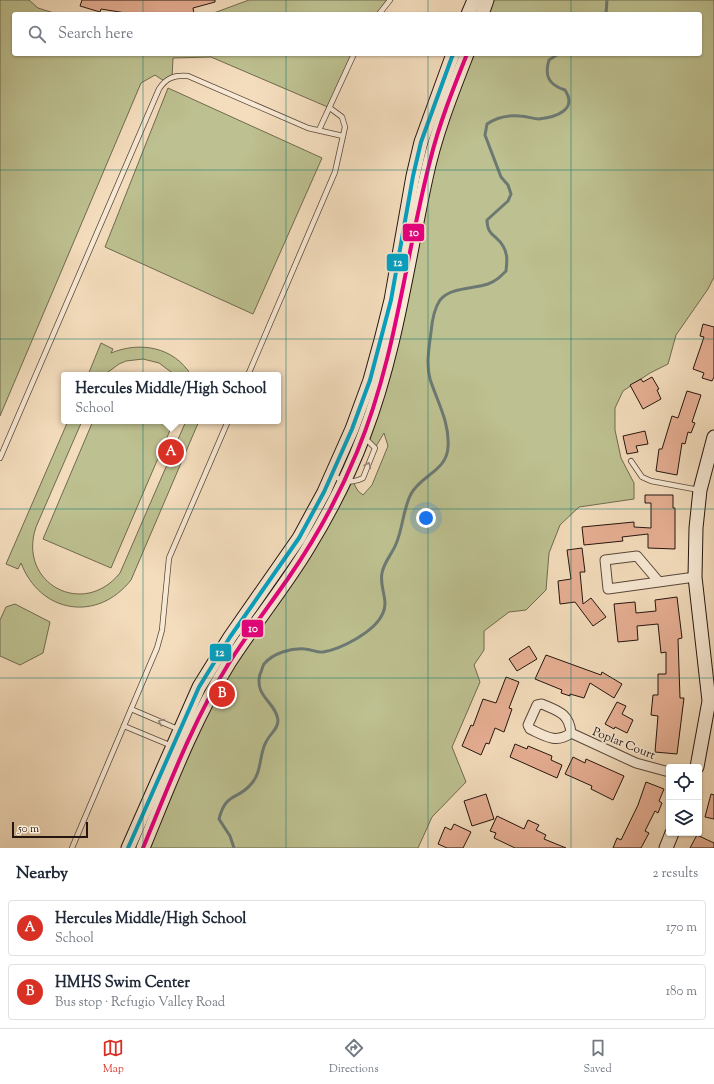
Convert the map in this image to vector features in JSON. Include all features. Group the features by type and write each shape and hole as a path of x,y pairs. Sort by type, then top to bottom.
{"street":[{"path":"469,12 474,0"},
{"path":"483,12 487,0"},
{"path":"143,848 185,732 199,687 214,661 299,538 332,475 352,429 370,380 391,300 412,176 421,142 452,56"},
{"path":"185,732 307,550 336,499 364,437 384,381 403,303 426,176 443,117 466,56"},
{"path":"698,764 712,701 695,577 696,528 700,490 714,437"},
{"path":"659,582 637,556 605,560 608,589 659,582 695,577"},
{"path":"542,704 563,714 567,718 571,733 562,738 553,739 530,729 528,725 537,705 542,704"},
{"name":"Poplar Court","path":"571,733 636,763 666,771"},
{"path":"128,848 178,749"},
{"path":"666,848 671,836"}],"lane":[{"path":"381,12 390,0"},
{"path":"319,130 353,56"},
{"path":"0,458 159,89 164,81 172,77 188,76 308,128 343,136"},
{"path":"249,372 335,172 344,127 342,117 330,108"},
{"path":"72,848 157,648 162,630 169,558 227,424"},
{"path":"631,460 642,477 651,482 700,490"},
{"path":"332,475 344,482"},
{"path":"131,709 185,732"},
{"path":"124,726 178,749"}],"green space":[{"path":"0,0 29,0 38,8 51,12 12,12 12,56 353,56 330,108 211,57 173,58 172,77 164,81 155,75 141,83 0,416"},
{"path":"249,0 390,0 381,12 216,12"},
{"path":"487,0 714,0 714,277 708,289 676,335 668,364 650,373 623,391 615,408 615,430 621,458 634,483 634,499 579,507 560,525 549,553 546,590 526,610 509,612 484,631 484,650 474,665 480,682 452,747 466,782 432,817 418,848 143,848 183,751 344,482 353,482 358,491 363,495 372,485 388,446 384,433 375,448 364,437 426,176 466,56 702,56 702,12 483,12"},
{"path":"168,88 322,158 253,314 105,247"},
{"path":"101,343 113,349 111,353 133,347 156,349 175,358 189,372 171,372 159,363 143,359 126,361 108,372 89,372"},
{"path":"67,424 81,424 36,527 33,547 36,564 44,578 57,588 72,593 89,593 105,587 120,573 185,424 198,424 131,580 117,594 102,603 86,607 70,606 55,602 41,593 30,580 21,563 18,569 6,564"},
{"path":"92,424 173,424 111,568 43,539"},
{"path":"15,604 50,622 43,653 20,665 0,656 0,620 6,607"}],"building":[{"path":"82,0 215,0 215,2 193,8 194,12 120,12 101,9 100,12 80,6"},
{"path":"703,324 714,327 714,377 712,381 702,378 704,373 693,369 704,337 700,336"},
{"path":"652,377 659,389 657,390 661,399 643,409 630,385 641,379 643,382"},
{"path":"687,391 701,395 692,422 695,423 691,433 688,432 685,444 682,443 677,475 656,471 659,449 662,449 672,416 678,418"},
{"path":"645,431 648,444 636,446 638,452 627,454 623,436"},
{"path":"645,495 673,495 673,508 675,508 675,549 648,548 648,534 622,537 623,541 584,545 582,527 634,522 634,527 651,528 651,503 645,503"},
{"path":"582,548 585,572 580,572 583,604 591,598 606,617 593,626 575,602 560,604 558,581 571,579 567,550"},
{"path":"677,597 682,638 678,639 680,698 684,698 677,754 655,752 658,716 651,715 653,695 658,695 658,674 666,674 666,652 661,653 658,624 637,626 638,640 618,642 614,604 635,602 636,613 656,611 655,600"},
{"path":"529,646 537,659 517,671 509,659"},
{"path":"546,655 601,675 602,672 622,684 614,698 590,683 584,698 561,693 562,690 535,679"},
{"path":"506,677 519,682 509,708 512,709 504,732 495,728 489,744 486,743 481,755 462,746 471,725 473,726 483,699 496,703"},
{"path":"617,702 626,706 622,714 633,720 627,733 615,727 614,729 605,724"},
{"path":"515,744 527,749 528,746 552,756 551,760 562,765 557,778 510,757"},
{"path":"573,757 585,763 586,759 624,776 613,800 591,789 592,786 565,774"},
{"path":"646,782 664,789 659,801 662,803 658,813 655,811 645,831 649,833 641,848 613,848 617,838 621,840 638,805"},
{"path":"486,794 494,819 472,826 464,801"},
{"path":"711,794 714,795 714,819 705,817"},
{"path":"497,816 524,829 528,820 539,825 536,830 546,835 544,839 566,848 515,848 494,838 496,833 490,831"},
{"path":"454,824 471,832 463,848 447,848 438,844 445,827 451,830"},
{"path":"696,836 714,843 714,848 690,848"}],"waterway":[{"path":"606,12 607,0"},
{"path":"234,848 230,836 219,819 222,810 229,800 247,789 252,783 259,768 264,747 278,723 274,708 260,688 260,674 264,664 277,654 288,650 305,649 321,652 339,647 357,638 373,627 383,613 385,608 385,598 381,578 382,573 384,565 398,538 408,500 415,488 443,462 447,455 447,429 430,379 428,368 429,344 435,311 440,300 450,293 488,284 498,279 506,271 507,258 505,249 501,242 490,232 487,225 487,220 508,201 511,194 508,185 501,177 485,135 487,124 507,116 523,116 539,119 552,116 563,111 569,103 568,97 565,90 552,83 549,79 547,71 549,60 555,56"}],"transit line":[{"name":"12","path":"128,848 199,687 230,637 299,538 324,492 352,429 370,380 391,300 413,176 421,142 452,56"},
{"name":"10","path":"143,848 182,754 216,685 236,652 289,577 308,547 335,501 357,452 370,416 391,344 421,197 434,147 466,56"}],"place":[{"name":"Hercules Middle/High School","path":"171,452"},
{"name":"HMHS Swim Center","path":"222,694"}]}
